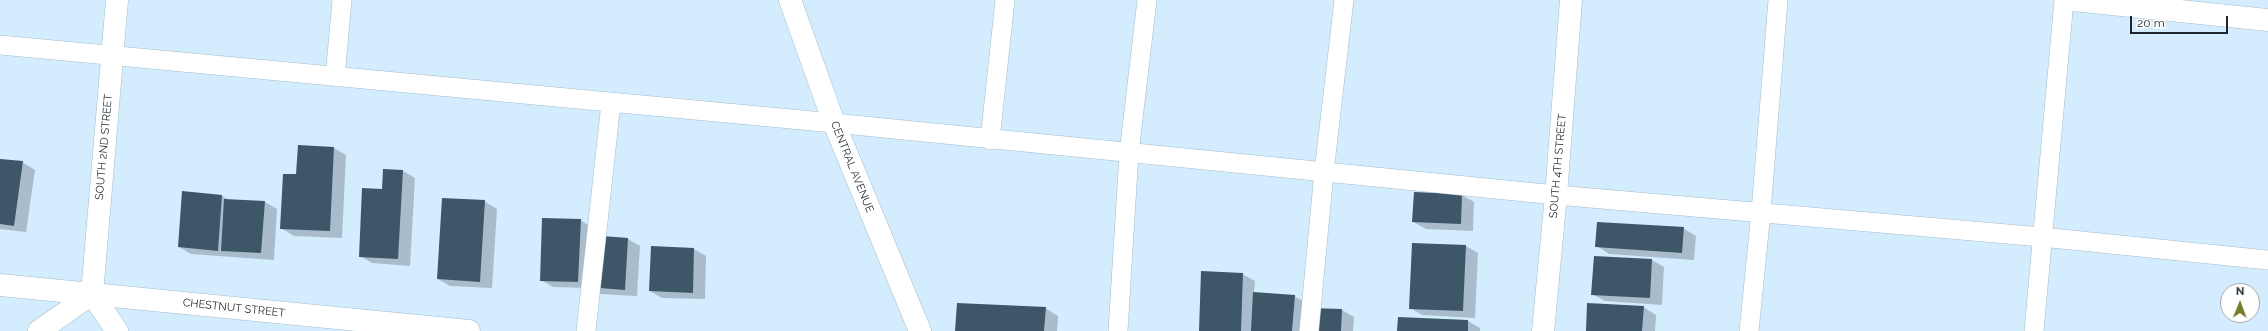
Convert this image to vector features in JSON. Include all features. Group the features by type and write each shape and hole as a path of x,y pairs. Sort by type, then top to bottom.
{"street":[{"name":"SOUTH 2ND STREET","path":"92,294 117,0"},
{"name":"CENTRAL AVENUE","path":"790,0 834,123 920,331"},
{"name":"SOUTH 4TH STREET","path":"1543,331 1556,195 1571,0"},
{"path":"2073,0 2268,20"},
{"name":"CHESTNUT STREET","path":"0,284 350,325 469,331"},
{"path":"39,331 92,294 117,331"}],"lane":[{"path":"335,77 342,0"},
{"path":"990,140 1005,0"},
{"path":"1118,331 1130,153 1146,0"},
{"path":"1309,331 1324,172 1344,0"},
{"path":"1749,331 1761,212 1778,0"},
{"path":"2034,331 2064,0"},
{"path":"0,45 834,123 990,140 1556,195 2042,237 2268,260"},
{"path":"586,331 611,103"}],"building":[{"path":"298,145 334,147 330,231 280,229 283,174 296,174"},
{"path":"0,159 23,161 14,226 0,224"},
{"path":"383,169 403,170 398,259 359,257 362,188 382,189"},
{"path":"182,191 222,195 218,251 178,247"},
{"path":"1414,192 1462,194 1461,224 1412,222"},
{"path":"442,198 485,200 480,282 437,279"},
{"path":"224,199 265,201 261,253 221,251"},
{"path":"542,218 581,219 578,282 540,281"},
{"path":"1597,222 1684,227 1682,253 1595,247"},
{"path":"590,235 628,238 625,290 587,287"},
{"path":"1412,243 1466,245 1463,311 1409,309"},
{"path":"651,246 694,248 693,293 649,291"},
{"path":"1594,256 1652,259 1650,298 1591,295"},
{"path":"1201,271 1243,273 1241,331 1199,331"},
{"path":"1253,292 1295,295 1292,331 1251,331"},
{"path":"957,303 1046,307 1044,331 955,331"},
{"path":"1587,303 1644,306 1642,331 1586,331"},
{"path":"1309,308 1342,309 1341,331 1308,331"},
{"path":"1398,317 1468,320 1468,331 1397,331"}]}
